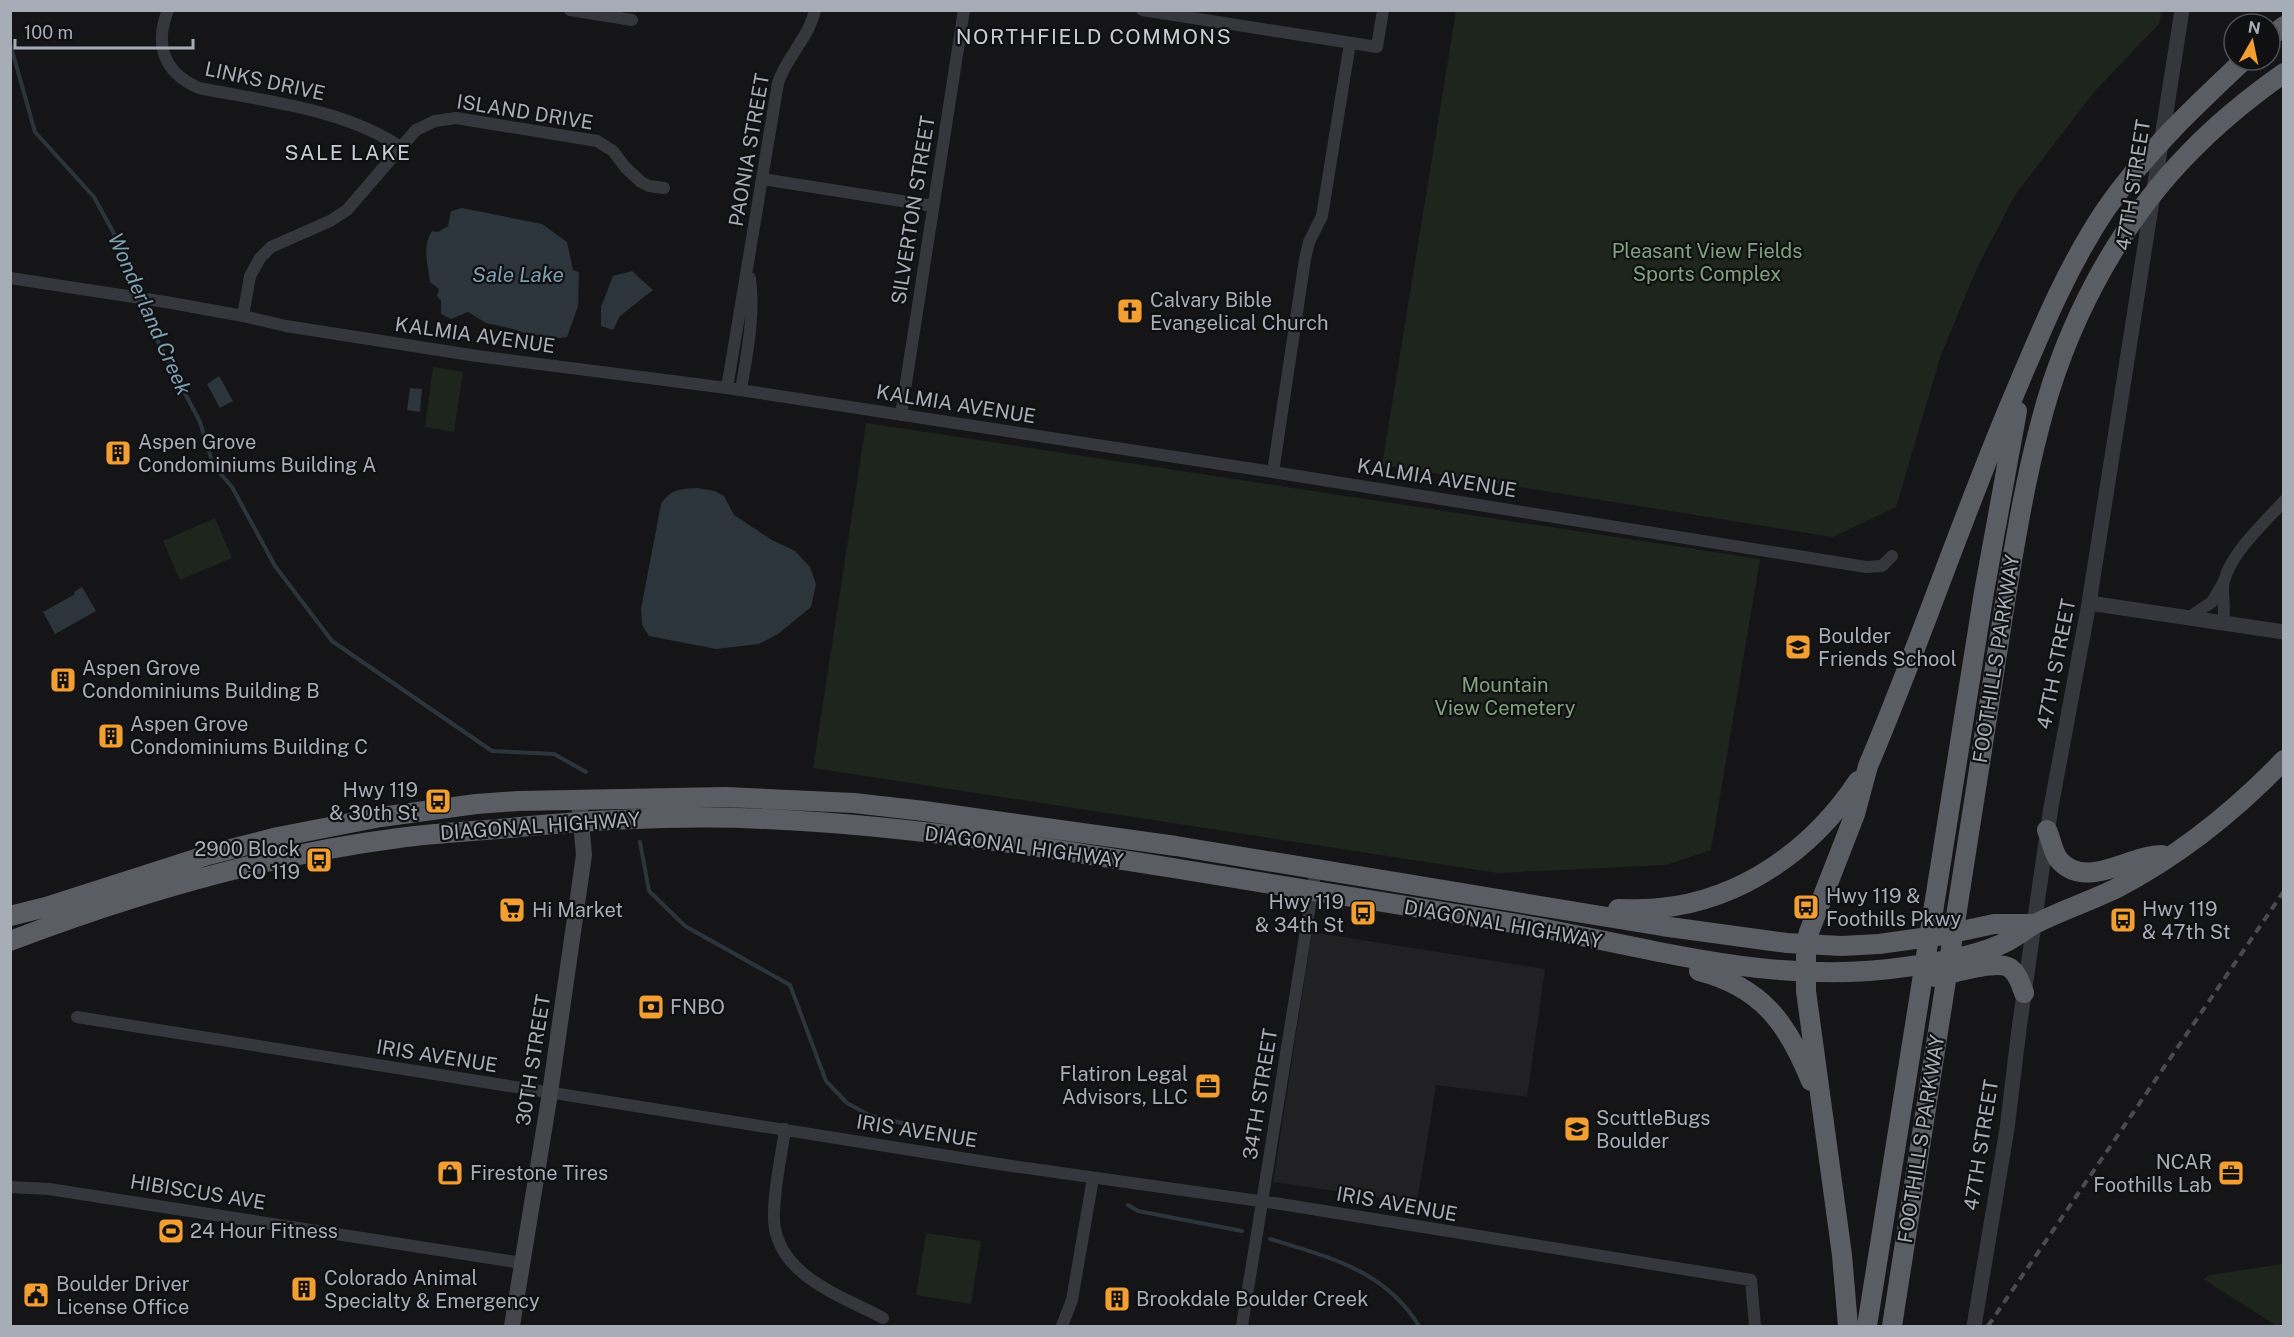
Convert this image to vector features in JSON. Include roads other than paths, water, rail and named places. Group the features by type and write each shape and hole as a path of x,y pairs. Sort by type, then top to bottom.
{"highway":[{"path":"1848,1326 1842,1256 1806,991 1806,944 1809,932 1855,814 1868,766 1992,446 2065,278 2106,209 2128,179 2193,107 2231,72"},
{"name":"FOOTHILLS PARKWAY","path":"1892,1326 2009,580 2039,428 2076,321 2112,255 2135,219 2168,178 2213,129 2283,73"},
{"name":"FOOTHILLS PARKWAY","path":"1867,1326 2009,445 2032,350"},
{"name":"DIAGONAL HIGHWAY","path":"10,941 114,904 224,872 303,854 397,838 582,821 662,818 766,819 921,832 1065,852 1534,927 1741,968 1832,974 1905,968 1965,955 2000,944 2034,924 2116,888 2174,854 2229,814 2283,760"},
{"path":"1575,910 1659,909 1724,893 1754,880 1819,830 1845,800 1868,766"},
{"name":"DIAGONAL HIGHWAY","path":"10,916 46,907 208,855 332,826 476,804 665,797 854,803 924,811 1316,868 1662,926 1806,944 1841,946 1879,944 1943,935 1994,924 2034,924"},
{"path":"921,832 924,811"},
{"path":"2047,830 2058,859 2073,872 2092,873 2156,855 2174,854"},
{"path":"1534,927 1565,941 1711,974 1750,992 1772,1013 1792,1038 1822,1112"},
{"path":"1832,974 1878,983 1936,977 1985,966 2003,965 2014,972 2024,993"}],"main road":[{"name":"30TH STREET","path":"512,1326 550,1093 584,855 579,800"}],"street":[{"path":"570,10 632,20"},
{"name":"PAONIA STREET","path":"727,388 783,70 812,24 815,10"},
{"name":"SILVERTON STREET","path":"902,415 964,10"},
{"path":"1230,24 1232,10"},
{"path":"1149,11 1377,47 1383,10"},
{"name":"47TH STREET","path":"1974,1326 2007,1129 2047,830 2089,603 2182,10"},
{"name":"LINKS DRIVE","path":"166,15 161,43 164,57 172,71 186,82 199,88 327,115 362,125 400,147"},
{"path":"1273,472 1305,259 1309,242 1322,216 1350,43"},
{"name":"ISLAND DRIVE","path":"243,316 250,276 260,258 271,248 347,210 400,147 420,127 435,121 456,118 597,141 613,151 625,167 641,182 648,186 664,188"},
{"path":"762,179 933,206"},
{"name":"PAONIA STREET","path":"741,390 753,309 748,268"},
{"name":"KALMIA AVENUE","path":"10,278 243,316 286,326 477,356 741,390 1866,567 1882,566 1892,556"},
{"path":"2188,618 2212,602 2241,550 2283,501"},
{"path":"2223,583 2226,610 2223,624"},
{"path":"2089,603 2283,633"},
{"name":"34TH STREET","path":"1242,1326 1316,868"},
{"name":"IRIS AVENUE","path":"77,1017 1093,1178 1611,1256 1751,1280 1755,1326"},
{"path":"785,1129 774,1221 786,1255 813,1281 883,1318"},
{"path":"1062,1326 1072,1300 1093,1178"},
{"name":"HIBISCUS AVE","path":"10,1187 49,1189 522,1263"}],"water":[{"name":"Sale Lake","path":"462,208 542,224 567,242 573,270 579,272 578,306 567,337 525,333 486,323 468,312 451,319 441,314 441,301 437,296 439,289 430,282 427,243 432,231 438,232 448,226 451,211"},
{"path":"632,271 653,290 620,316 613,330 601,326 601,307 613,276"},
{"path":"219,376 233,401 220,408 207,384"},
{"path":"410,388 422,389 420,412 407,410"},
{"path":"697,488 715,491 724,496 734,515 772,540 795,551 810,567 816,584 811,607 778,634 759,644 716,649 649,636 642,625 641,609 661,504 668,495 676,491"},
{"path":"82,587 96,611 55,634 43,612 75,594 74,592"}],"waterway":[{"name":"Wonderland Creek","path":"10,43 35,132 94,197 124,252 140,294"},
{"name":"Wonderland Creek","path":"142,301 153,332 200,422 213,465 232,487 275,566 332,641 492,751 554,754 586,772"},
{"name":"Wonderland Creek","path":"640,842 649,891 685,926 790,985 826,1081 847,1103 869,1115 910,1125"},
{"name":"Wonderland Creek","path":"1128,1205 1138,1211 1242,1231"},
{"name":"Wonderland Creek","path":"1270,1239 1354,1268 1390,1291 1419,1326"}],"railway":[{"path":"1988,1326 2284,891"}],"place":[{"name":"Calvary Bible Evangelical Church","path":"1130,311"},
{"name":"Aspen Grove Condominiums Building A","path":"118,453"},
{"name":"Boulder Friends School","path":"1798,647"},
{"name":"Aspen Grove Condominiums Building B","path":"63,680"},
{"name":"Aspen Grove Condominiums Building C","path":"111,736"},
{"name":"Hwy 119 & 30th St","path":"438,801"},
{"name":"2900 Block CO 119","path":"319,860"},
{"name":"Hwy 119 & Foothills Pkwy","path":"1806,907"},
{"name":"Hi Market","path":"512,910"},
{"name":"Hwy 119 & 34th St","path":"1363,913"},
{"name":"Hwy 119 & 47th St","path":"2123,920"},
{"name":"FNBO","path":"651,1007"},
{"name":"Flatiron Legal Advisors, LLC","path":"1208,1086"},
{"name":"ScuttleBugs Boulder","path":"1577,1129"},
{"name":"Firestone Tires","path":"450,1173"},
{"name":"NCAR Foothills Lab","path":"2231,1173"},
{"name":"24 Hour Fitness","path":"171,1231"},
{"name":"Colorado Animal Specialty & Emergency","path":"304,1289"},
{"name":"Boulder Driver License Office","path":"36,1295"},
{"name":"Brookdale Boulder Creek","path":"1117,1299"}],"district":[{"name":"NORTHFIELD COMMONS","path":"1094,36"},
{"name":"SALE LAKE","path":"348,152"}],"park label":[{"name":"Pleasant View Fields Sports Complex","path":"1707,262"},
{"name":"Mountain View Cemetery","path":"1505,696"}]}
